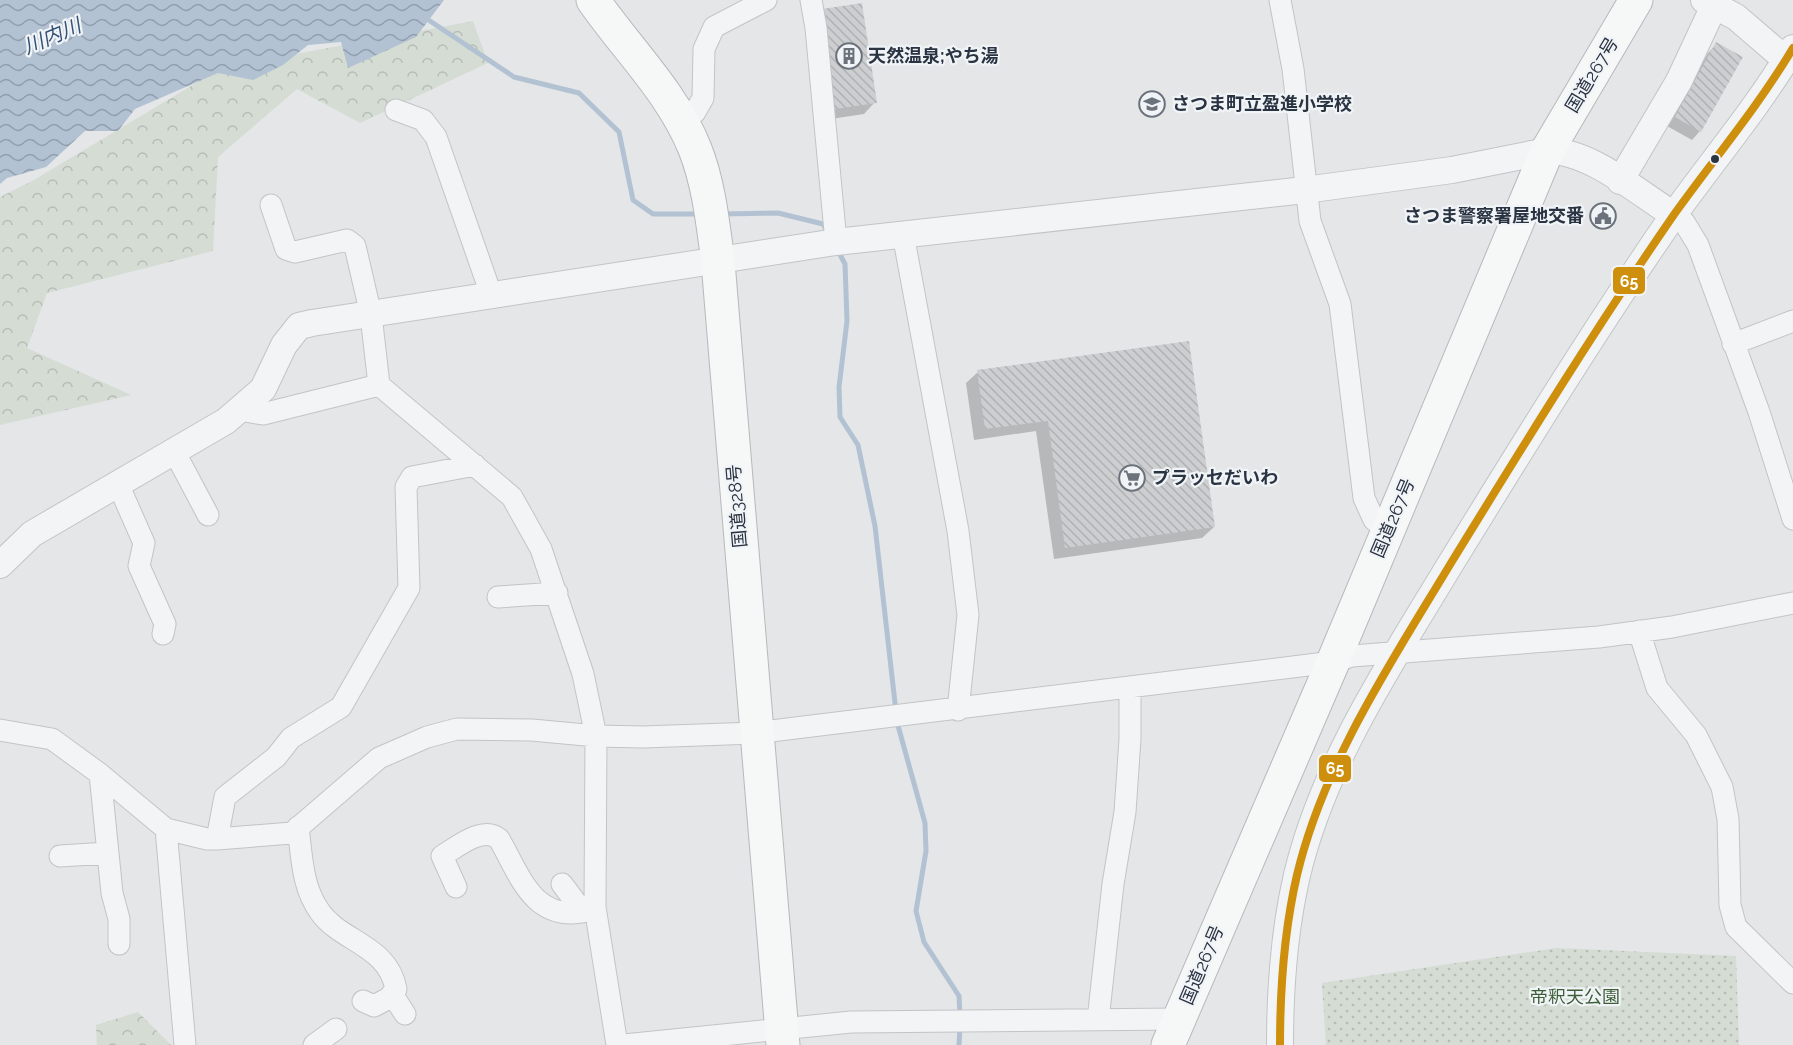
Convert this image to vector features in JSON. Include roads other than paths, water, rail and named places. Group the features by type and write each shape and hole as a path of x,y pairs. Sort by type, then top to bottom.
{"highway":[{"name":"国道328号","path":"593,0 683,123 696,150 705,182 718,262 782,1036"},
{"name":"国道267号","path":"1173,1032 1333,662 1547,151 1636,0"}],"street":[{"path":"683,123 695,112 703,98 704,48 714,27 766,0"},
{"path":"811,0 816,28 836,242"},
{"path":"1280,0 1293,69 1310,221 1340,304 1365,498 1374,520 1388,530"},
{"path":"1280,1045 1282,960 1298,873 1322,799 1341,755 1397,652 1540,417 1674,215 1790,54 1736,17 1709,3 1678,81 1620,181"},
{"path":"396,110 423,120 436,136 492,297"},
{"path":"0,565 32,534 226,421 263,388 284,345 299,326 836,242 1305,190 1452,170 1547,151 1560,151 1585,158 1684,222 1698,245 1759,412 1793,519"},
{"path":"271,205 286,249 295,252 346,240 355,246 372,315 379,385 512,497 541,549 583,674 596,736 589,910 617,1045"},
{"path":"903,234 958,531 967,605 958,710"},
{"path":"1733,344 1793,321"},
{"path":"239,410 263,414 379,385"},
{"path":"174,451 208,515"},
{"path":"217,839 225,796 276,757 291,738 341,707 409,588 406,487 412,477 476,465"},
{"path":"118,484 144,543 139,566 165,624 163,634"},
{"path":"498,597 557,593"},
{"path":"0,730 52,740 100,774 166,830 217,839 292,833 379,758 427,737 457,729 532,730 596,736 756,733 958,710 1333,662 1352,656 1639,631 1793,603"},
{"path":"1639,631 1657,688 1696,735 1722,787 1728,819 1730,905 1736,927 1793,983"},
{"path":"1098,1020 1113,884 1125,812 1130,739 1130,688"},
{"path":"100,774 112,892 119,919 119,944"},
{"path":"298,828 305,887 321,914 384,961 394,976 396,989 392,994 374,1006 363,1001"},
{"path":"166,830 185,1045"},
{"path":"456,887 439,849 482,834 494,834 537,902 551,910 567,914 589,910"},
{"path":"60,856 108,853"},
{"path":"562,884 589,910"},
{"path":"392,994 405,1014"},
{"path":"624,1045 782,1036 851,1022 1098,1020 1173,1032"},
{"path":"314,1045 336,1029"}],"water":[{"name":"川内川","path":"0,0 444,0 416,37 348,68 341,42 308,45 283,65 253,80 218,73 135,109 118,131 85,131 46,167 7,178 0,184"}],"waterway":[{"path":"424,17 514,77 579,93 619,132 633,200 653,214 700,214"},
{"path":"722,214 778,213 823,224 827,231"},
{"path":"837,249 845,264 847,321 839,387 840,417 858,445 875,526 896,712"},
{"path":"897,722 925,823 926,851 916,911 924,942 959,996 960,1016"},
{"path":"959,1045 960,1026"}],"place":[{"name":"天然温泉;やち湯","path":"849,56"},
{"name":"さつま町立盈進小学校","path":"1152,104"},
{"name":"さつま警察署屋地交番","path":"1603,216"},
{"name":"プラッセだいわ","path":"1132,478"}],"park label":[{"name":"帝釈天公園","path":"1575,997"}]}
